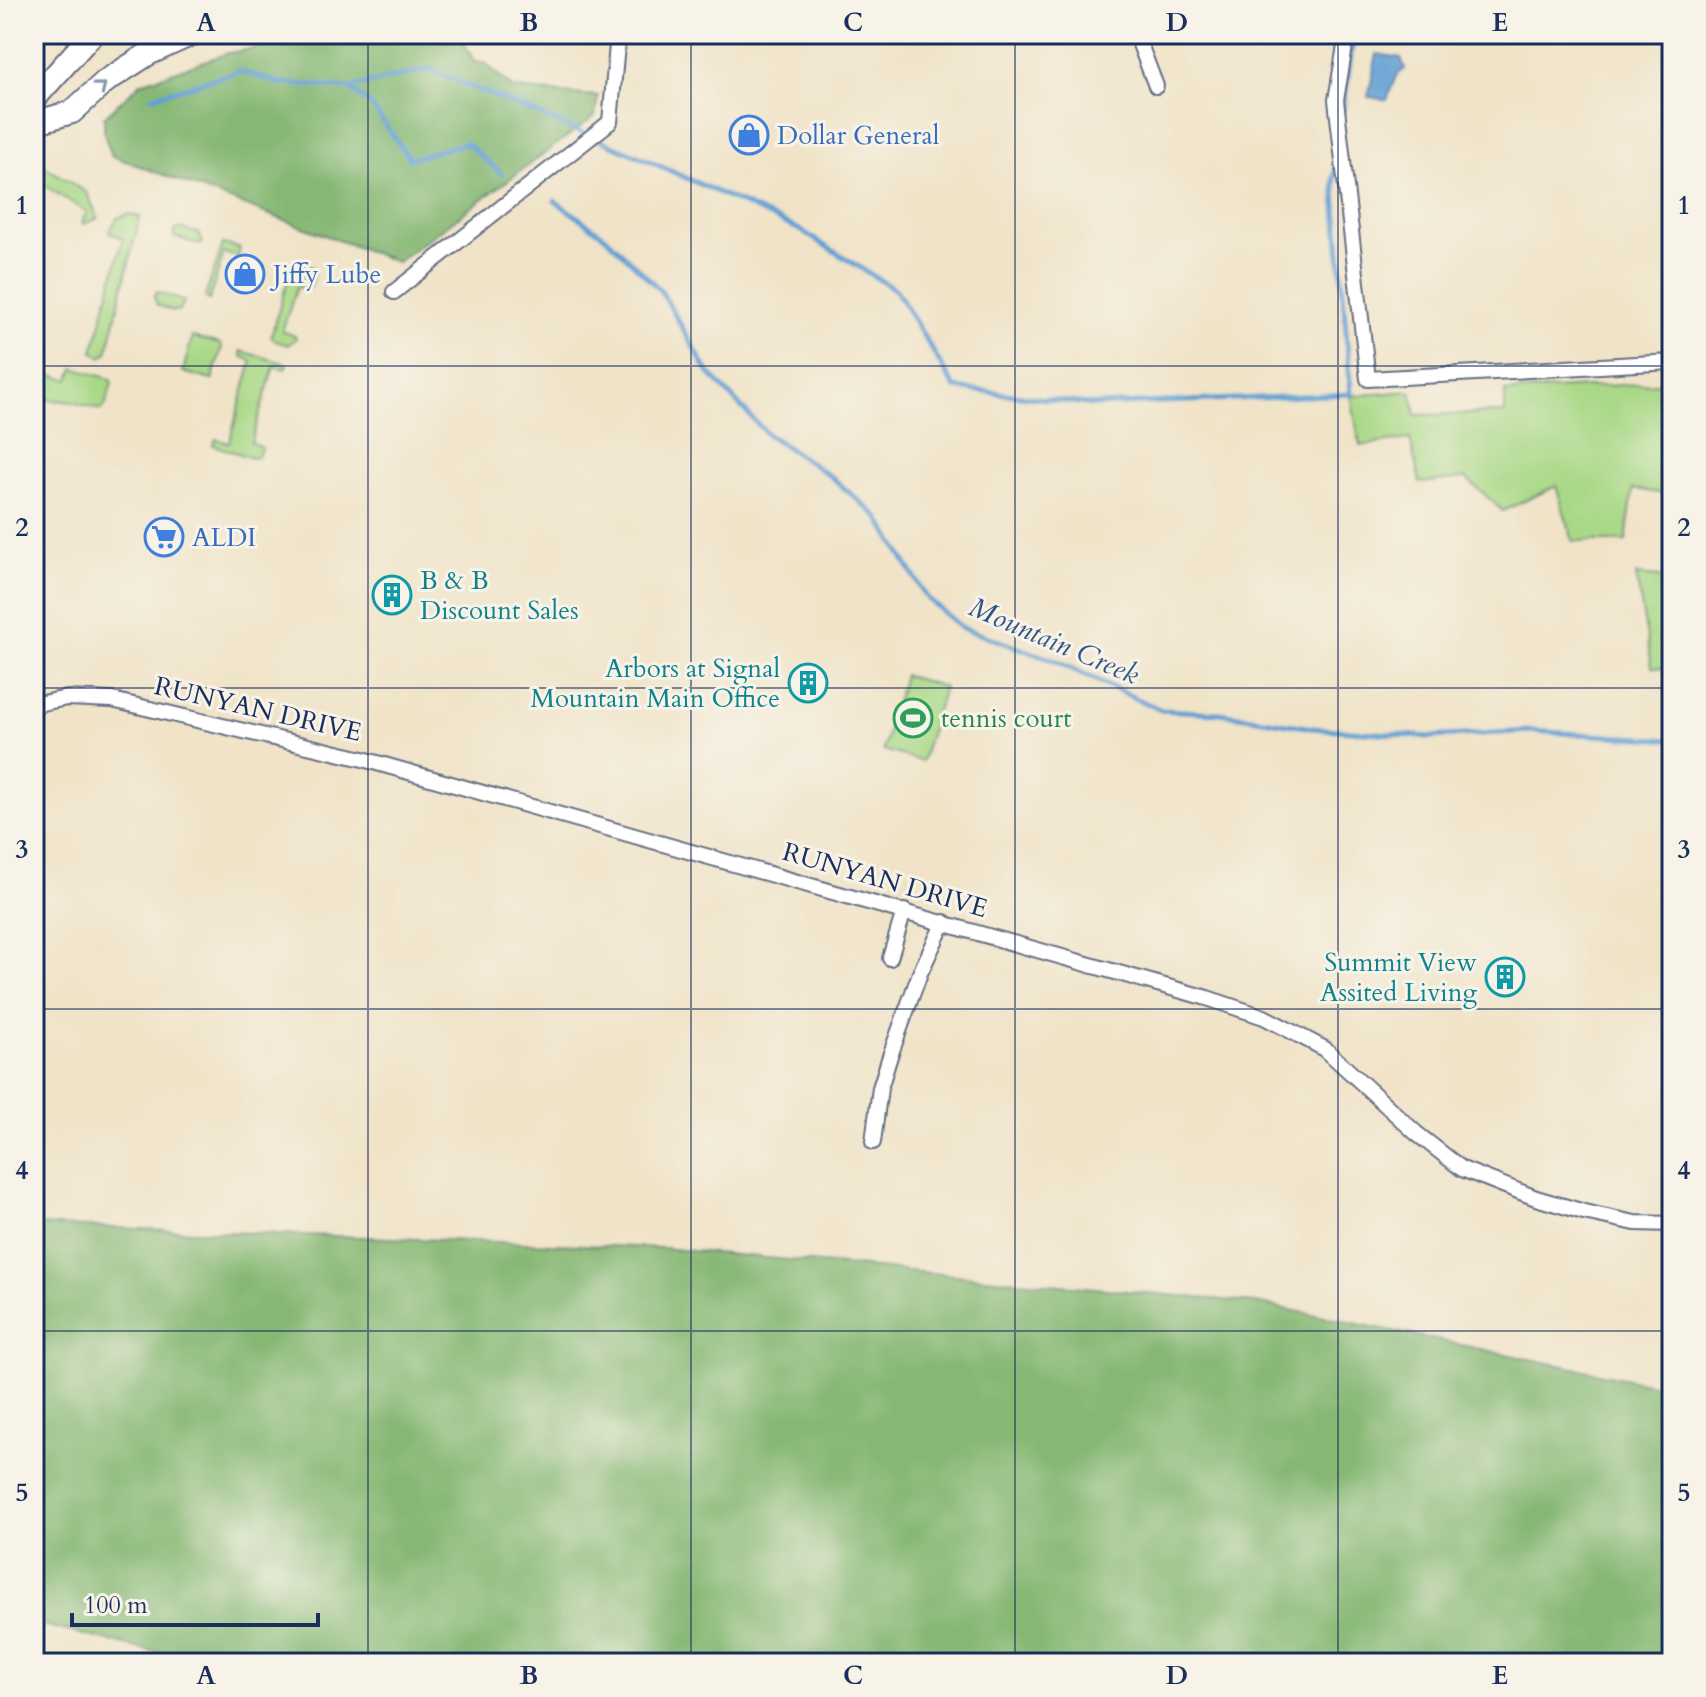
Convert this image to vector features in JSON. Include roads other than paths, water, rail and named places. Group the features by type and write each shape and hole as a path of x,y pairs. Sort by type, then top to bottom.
{"main road":[{"path":"34,99 92,34"},
{"path":"34,123 72,112 106,81 148,54 192,34"}],"street":[{"path":"394,292 610,122 618,34"},
{"path":"1136,34 1156,86"},
{"path":"1347,34 1336,100 1368,379 1672,362"},
{"name":"RUNYAN DRIVE","path":"34,707 67,698 112,700 379,763 944,922 1264,1017 1325,1049 1416,1133 1462,1169 1536,1198 1584,1212 1635,1223 1672,1224"},
{"path":"890,958 904,911"},
{"path":"873,1142 880,1088 890,1056 920,973 944,922"}],"water":[{"path":"1377,54 1401,58 1405,69 1396,76 1387,100 1368,97"}],"waterway":[{"path":"1343,112 1354,34"},
{"path":"151,97 240,71 279,83 349,88 429,69 638,156 800,230 896,290 955,388 1095,405 1351,394 1334,179 1337,158"},
{"path":"350,89 371,105 410,159 466,143 502,174"},
{"name":"Mountain Creek","path":"555,201 606,237 661,291 708,372 767,434 830,476 878,517 927,598 962,628 1053,660 1161,710 1220,713 1312,728 1429,737 1531,731 1672,740"}],"place":[{"name":"Dollar General","path":"749,135"},
{"name":"Jiffy Lube","path":"245,274"},
{"name":"ALDI","path":"164,537"},
{"name":"B & B Discount Sales","path":"392,595"},
{"name":"Arbors at Signal Mountain Main Office","path":"808,683"},
{"name":"tennis court","path":"913,718"},
{"name":"Summit View Assited Living","path":"1505,977"}]}
